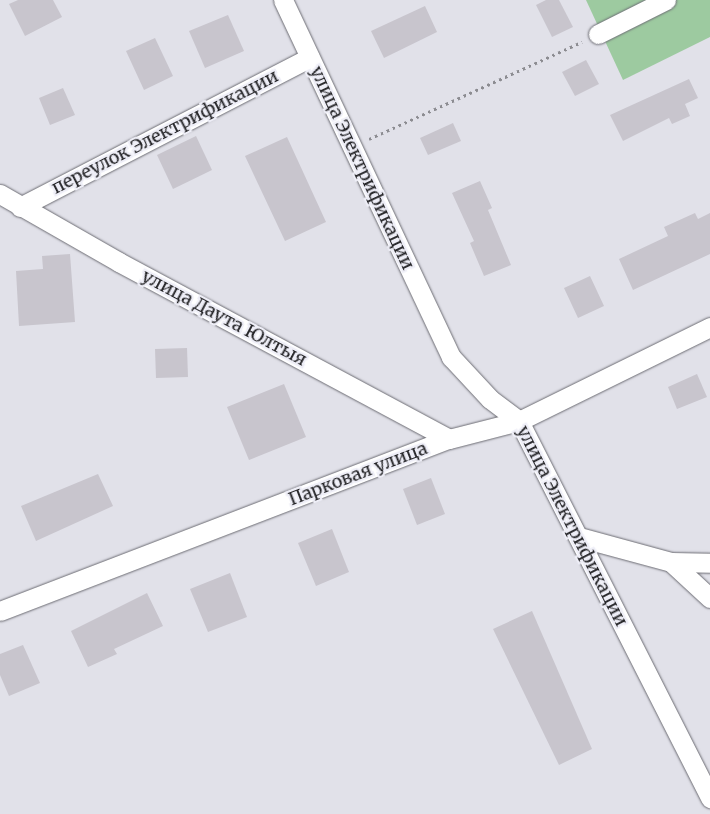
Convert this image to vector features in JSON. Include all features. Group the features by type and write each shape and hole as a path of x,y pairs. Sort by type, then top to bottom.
{"street":[{"name":"улица Электрификации","path":"282,0 354,147 451,358 490,399 519,421 710,798"},
{"path":"598,34 666,0"},
{"name":"переулок Электрификации","path":"20,208 310,57"},
{"name":"улица Даута Юлтыя","path":"0,194 20,208 449,438"},
{"name":"Парковая улица","path":"0,611 449,438 519,421 710,326"},
{"path":"579,537 671,562 710,563"},
{"path":"671,562 710,598"}],"path":[{"path":"354,147 598,34"}],"green space":[{"path":"586,0 710,0 710,37 623,80"}],"building":[{"path":"18,0 53,0 62,17 25,36 9,4"},
{"path":"546,0 559,0 573,27 552,37 536,5"},
{"path":"425,6 437,32 384,58 371,31"},
{"path":"228,15 244,51 205,68 189,31"},
{"path":"155,38 173,76 144,90 126,51"},
{"path":"586,60 599,84 575,96 562,72"},
{"path":"689,79 698,98 685,104 690,116 672,124 669,118 623,141 610,115"},
{"path":"63,88 75,115 50,125 39,98"},
{"path":"453,123 461,141 428,155 420,138"},
{"path":"196,136 212,170 173,189 157,155"},
{"path":"287,137 326,222 285,241 245,156"},
{"path":"480,181 492,208 488,210 511,265 484,276 470,243 474,241 452,193"},
{"path":"695,213 698,219 710,213 710,254 633,290 619,259 668,236 664,227"},
{"path":"70,254 75,322 19,326 16,271 43,269 42,256"},
{"path":"590,276 604,306 578,318 564,288"},
{"path":"187,348 188,377 156,378 155,349"},
{"path":"697,374 707,397 677,409 668,387"},
{"path":"284,384 306,437 249,460 227,407"},
{"path":"98,474 113,506 36,541 21,506"},
{"path":"431,478 445,514 417,525 403,489"},
{"path":"332,529 349,572 316,586 298,543"},
{"path":"230,573 247,617 208,632 190,589"},
{"path":"147,593 163,626 114,649 117,654 88,667 71,631"},
{"path":"532,611 592,749 559,765 493,629"},
{"path":"23,645 40,683 9,696 0,675 0,654"}]}
